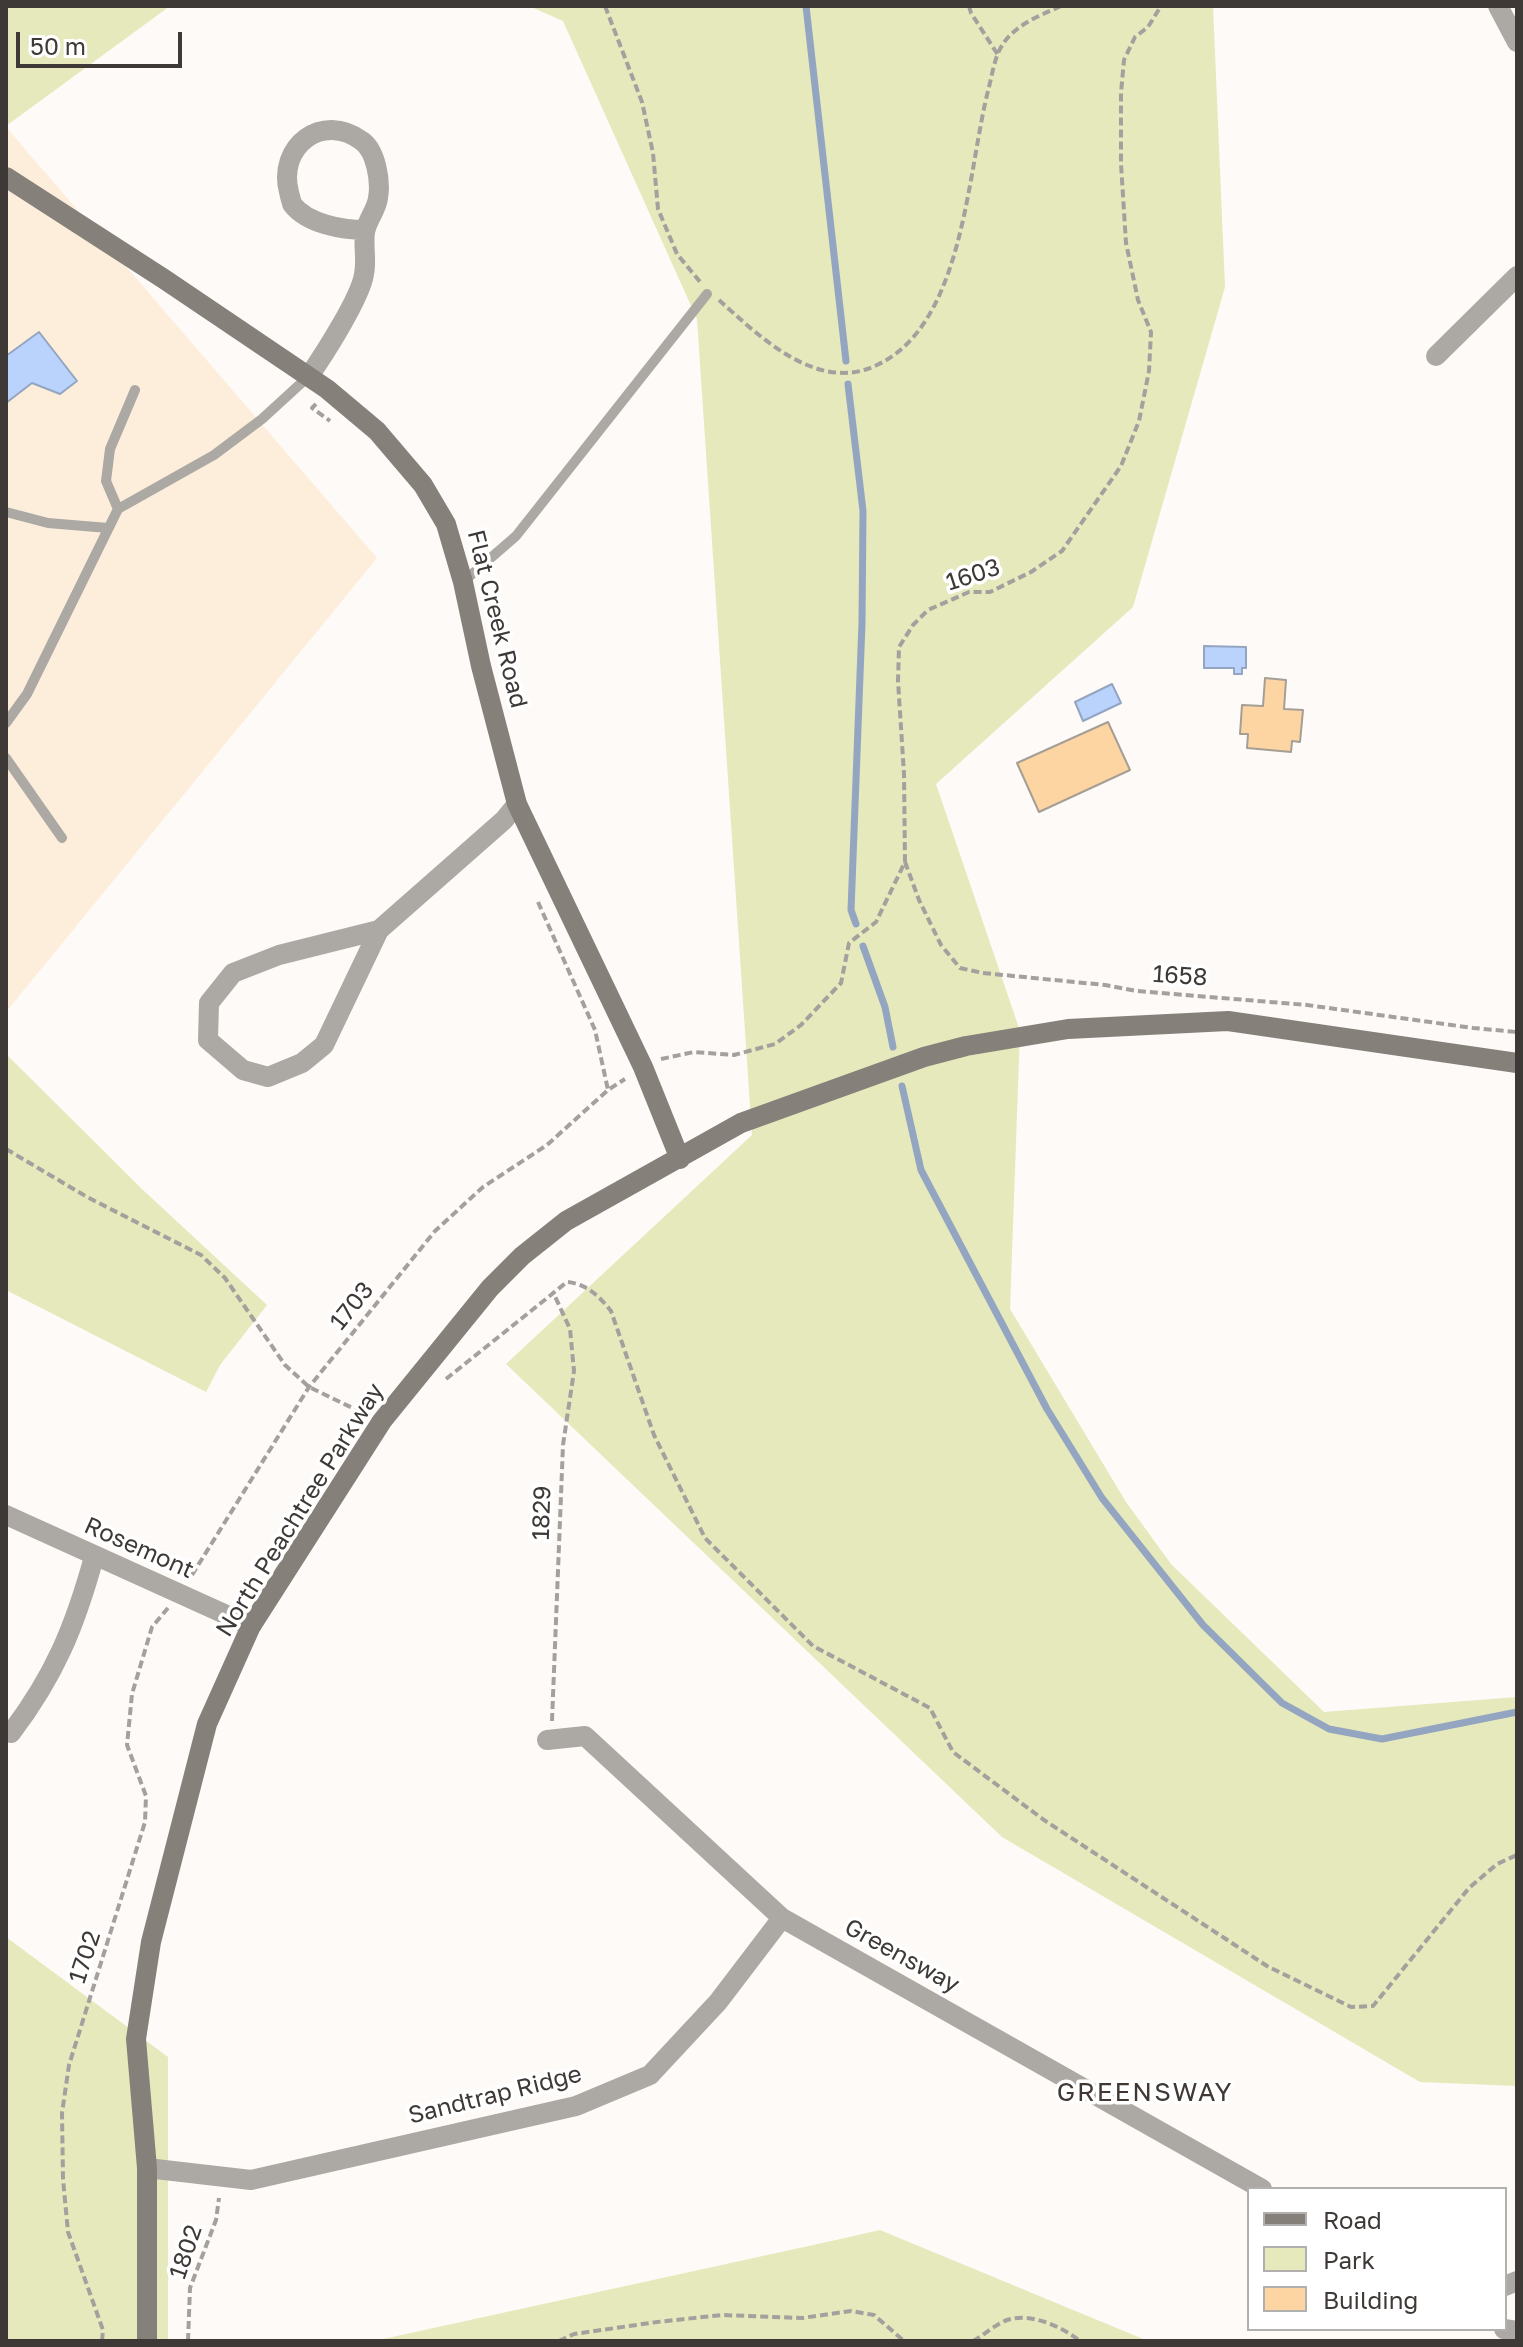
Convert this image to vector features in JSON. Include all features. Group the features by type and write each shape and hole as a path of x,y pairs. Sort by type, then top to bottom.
{"street":[{"path":"1498,6 1517,42"},
{"path":"309,376 364,276 365,230 378,196 376,166 364,141 337,129 313,132 293,151 285,177 292,204 317,222 345,230 365,230"},
{"name":"Flat Creek Road","path":"6,177 309,376 377,431 423,485 446,524 517,804 643,1067 680,1159"},
{"path":"1436,356 1517,276"},
{"path":"379,930 279,955 233,973 209,1003 208,1040 243,1070 268,1077 302,1063 324,1045 379,930 504,820 517,804"},
{"name":"North Peachtree Parkway","path":"147,2341 147,2168 136,2039 151,1942 207,1724 251,1626 382,1421 490,1288 522,1256 566,1221 741,1123 924,1057 966,1046 1068,1029 1228,1021 1517,1063"},
{"name":"Rosemont","path":"6,1515 251,1626"},
{"path":"11,1733 39,1697 62,1650 81,1605 94,1557"},
{"name":"Greensway","path":"547,1740 585,1736 782,1918 1258,2187"},
{"name":"Sandtrap Ridge","path":"147,2168 251,2180 576,2106 650,2075 718,2002 782,1918"}],"lane":[{"path":"463,582 516,536 709,292"},
{"path":"6,723 27,694 118,509 214,455 262,419 309,376"},
{"path":"118,509 106,481 110,449 135,390"},
{"path":"6,512 48,523 108,528"},
{"path":"6,758 62,838"}],"path":[{"path":"605,6 642,102 653,153 658,209 677,254 709,292 802,365 822,371 862,373 897,356 919,333 938,299 955,254 983,108 998,55 1018,26 1061,6"},
{"path":"969,6 998,55"},
{"name":"1603","path":"608,1090 643,1067 669,1055 694,1052 734,1055 775,1044 801,1025 841,983 849,943 876,922 905,862 899,647 913,625 928,610 969,592 990,592 1031,572 1062,551 1121,466 1139,421 1149,371 1151,332 1138,300 1126,243 1121,93 1124,60 1135,37 1148,27 1161,6"},
{"name":"1658","path":"905,862 941,945 960,968 1137,991 1293,1003 1517,1032"},
{"name":"1703","path":"179,1594 309,1387 435,1231 483,1187 547,1145 608,1090"},
{"path":"6,1149 87,1197 201,1255 225,1278 285,1365 309,1387"},
{"name":"1829","path":"547,1740 551,1730 563,1445 574,1371 570,1329 553,1292 567,1282 578,1283 598,1295 611,1311 654,1435 705,1538 813,1646 930,1708 953,1752 1044,1820 1267,1966 1351,2007 1373,2006 1469,1888 1497,1864 1517,1855"},
{"name":"1702","path":"102,2341 103,2330 68,2232 62,2113 69,2065 145,1822 146,1796 127,1745 132,1694 152,1627 179,1594"},
{"name":"1802","path":"188,2341 190,2288 216,2220 222,2175"},
{"path":"559,2341 574,2334 722,2315 802,2318 851,2311 874,2315 904,2341"},
{"path":"973,2341 1008,2320 1032,2319 1065,2330 1080,2341"}],"shaded area":[{"path":"6,127 377,558 6,1012"}],"green space":[{"path":"6,6 170,6 6,126"},
{"path":"529,6 1213,6 1225,287 1133,607 936,784 1020,1031 1010,1309 1126,1502 1171,1564 1324,1712 1517,1697 1517,2086 1420,2082 1002,1837 506,1364 752,1135 697,319 563,21"},
{"path":"6,1054 143,1190 267,1305 220,1365 206,1392 6,1290"},
{"path":"6,1937 168,2057 168,2341 6,2341"},
{"path":"880,2230 1148,2341 374,2341 836,2240"}],"water":[{"path":"39,332 77,381 60,394 32,383 6,403 6,356"},
{"path":"1204,646 1246,647 1246,668 1242,668 1242,674 1234,674 1234,668 1204,668"},
{"path":"1112,684 1121,703 1083,721 1075,702"}],"building":[{"path":"1265,678 1286,680 1284,709 1303,710 1300,742 1292,741 1291,752 1247,748 1248,734 1240,734 1242,705 1263,706"},
{"path":"1108,722 1130,770 1039,812 1017,763"}],"waterway":[{"path":"806,6 846,361"},
{"path":"848,384 863,511 851,910 856,924"},
{"path":"863,946 885,1007 893,1047"},
{"path":"902,1086 921,1170 1047,1409 1102,1498 1203,1625 1282,1703 1329,1729 1382,1739 1517,1712"}],"district":[{"name":"GREENSWAY","path":"1145,2093"}]}
